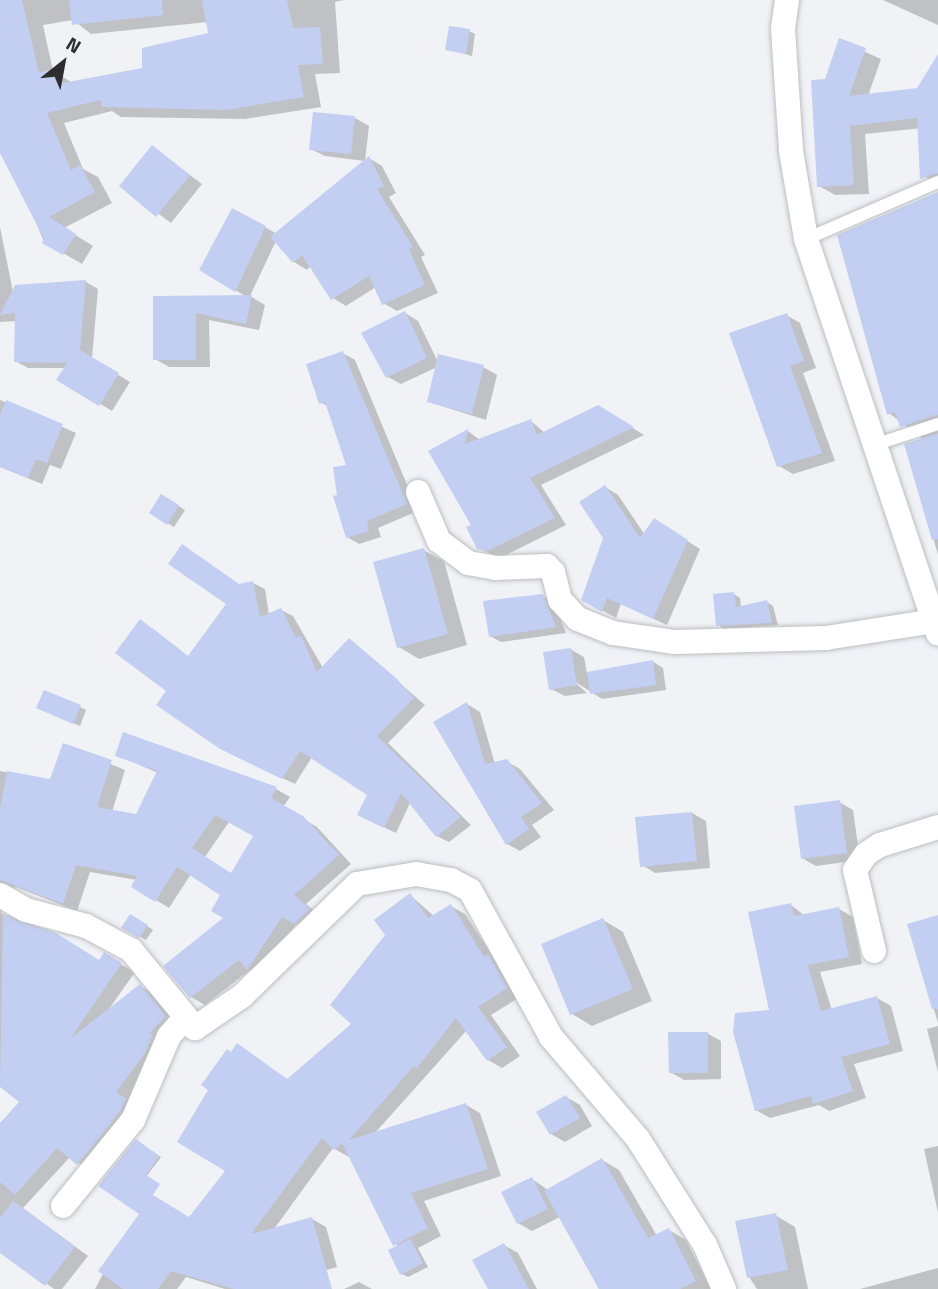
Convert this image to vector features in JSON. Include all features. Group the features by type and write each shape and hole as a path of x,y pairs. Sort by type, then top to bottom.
{"street":[{"path":"418,492 439,541 468,563 495,568 547,566 553,572 560,600 578,619 613,633 675,642 826,638 936,627 806,239 791,151 783,29 787,0"},
{"path":"874,951 855,870 866,854 880,845 938,827"},
{"path":"195,1028 242,996 357,884 416,874 451,880 470,890 483,910 551,1037 638,1139 705,1245 724,1289"},
{"path":"0,895 61,923 86,926 131,950 195,1028"},
{"path":"63,1206 133,1120 169,1035 182,1021 195,1028"}],"lane":[{"path":"806,239 938,182"},
{"path":"874,444 938,424"}],"building":[{"path":"0,0 22,0 39,73 53,69 57,84 142,68 142,48 208,33 202,0 287,0 293,28 320,27 323,64 298,65 304,97 226,110 102,107 100,100 47,113 71,170 80,165 95,192 49,217 76,234 63,255 42,243 44,239 0,153"},
{"path":"69,0 162,0 163,15 72,25"},
{"path":"449,26 470,29 466,54 445,50"},
{"path":"839,38 866,48 849,96 917,88 938,54 938,173 920,179 917,118 850,126 854,185 817,187 811,80 825,79"},
{"path":"313,112 355,116 351,154 309,150"},
{"path":"152,145 190,175 156,217 119,186"},
{"path":"369,156 384,186 377,189 413,247 409,249 425,285 382,305 369,276 331,300 302,255 293,263 270,237"},
{"path":"938,192 938,415 900,427 895,412 887,415 837,235"},
{"path":"232,208 266,226 235,292 199,270"},
{"path":"86,280 80,350 119,373 99,406 56,380 67,363 14,362 15,313 0,315 15,285"},
{"path":"252,295 246,324 196,313 196,360 153,360 153,296"},
{"path":"405,311 427,358 386,378 361,333"},
{"path":"787,313 804,361 790,366 822,453 777,467 729,333"},
{"path":"343,351 407,504 367,521 369,531 346,538 333,496 337,495 333,467 346,465 325,402 319,404 306,364"},
{"path":"438,354 484,365 472,414 427,402"},
{"path":"6,400 63,424 47,463 36,459 28,478 0,467 0,415"},
{"path":"598,405 634,427 530,478 555,518 487,551 477,549 466,527 471,525 428,451 468,429 465,444 531,419 537,435"},
{"path":"938,433 938,539 932,540 904,444"},
{"path":"605,485 640,538 654,518 688,540 653,619 607,598 602,612 581,600 603,538 579,502"},
{"path":"161,494 179,505 167,525 149,513"},
{"path":"182,544 239,584 253,581 260,617 281,608 296,638 301,636 317,672 349,638 396,678 414,698 377,736 461,817 436,837 401,793 384,828 357,815 367,795 300,751 282,779 220,749 156,705 166,691 115,653 140,619 188,656 226,604 168,564"},
{"path":"424,548 448,634 397,648 373,562"},
{"path":"734,592 736,607 767,600 772,623 716,626 713,594"},
{"path":"543,594 556,627 489,637 483,601"},
{"path":"571,648 577,685 549,690 543,652"},
{"path":"653,660 656,685 590,694 587,672"},
{"path":"44,690 81,705 73,724 36,708"},
{"path":"467,702 485,764 507,759 542,803 521,817 529,829 506,845 433,722"},
{"path":"123,732 277,787 271,798 303,816 339,855 294,895 310,909 294,924 282,917 247,970 239,960 190,998 163,966 223,918 211,911 220,895 177,867 155,902 131,887 137,876 76,865 63,904 0,880 0,808 7,771 50,779 63,743 112,760 97,807 136,814 157,771 115,756","holes":["215,815 253,836 231,873 192,848"]},
{"path":"840,800 847,853 801,859 794,806"},
{"path":"692,812 697,861 640,867 635,817"},
{"path":"410,893 428,918 451,904 484,957 488,954 507,988 478,1007 507,1047 487,1061 456,1018 416,1069 414,1066 349,1140 466,1103 488,1169 411,1193 428,1228 393,1246 342,1143 334,1150 322,1138 251,1234 312,1217 332,1289 234,1289 171,1271 158,1289 123,1289 98,1271 139,1214 98,1186 136,1139 159,1156 146,1175 160,1184 153,1195 189,1217 225,1171 177,1142 208,1090 201,1085 227,1049 231,1052 237,1043 287,1079 351,1024 330,1005 385,935 374,920"},
{"path":"791,903 794,916 839,907 849,957 808,965 821,1011 877,996 890,1044 841,1057 853,1091 813,1104 811,1096 755,1111 733,1032 735,1013 769,1010 748,912"},
{"path":"3,914 56,933 99,960 104,952 122,963 70,1039 140,984 166,1016 150,1033 153,1035 145,1053 116,1092 126,1099 120,1112 77,1165 57,1148 15,1195 0,1182 0,1123 19,1102 0,1087"},
{"path":"130,914 148,925 139,938 121,928"},
{"path":"938,915 938,1009 932,1009 907,924"},
{"path":"603,918 633,989 570,1015 541,944"},
{"path":"668,1032 708,1032 708,1073 669,1073"},
{"path":"566,1095 580,1118 550,1135 536,1112"},
{"path":"602,1158 648,1238 669,1228 696,1281 680,1289 599,1289 544,1191"},
{"path":"532,1177 548,1209 517,1224 501,1192"},
{"path":"13,1201 75,1247 45,1286 0,1253 0,1218"},
{"path":"776,1213 788,1270 747,1278 735,1221"},
{"path":"410,1239 423,1263 400,1275 388,1250"},
{"path":"504,1243 529,1289 488,1289 472,1260"}]}
